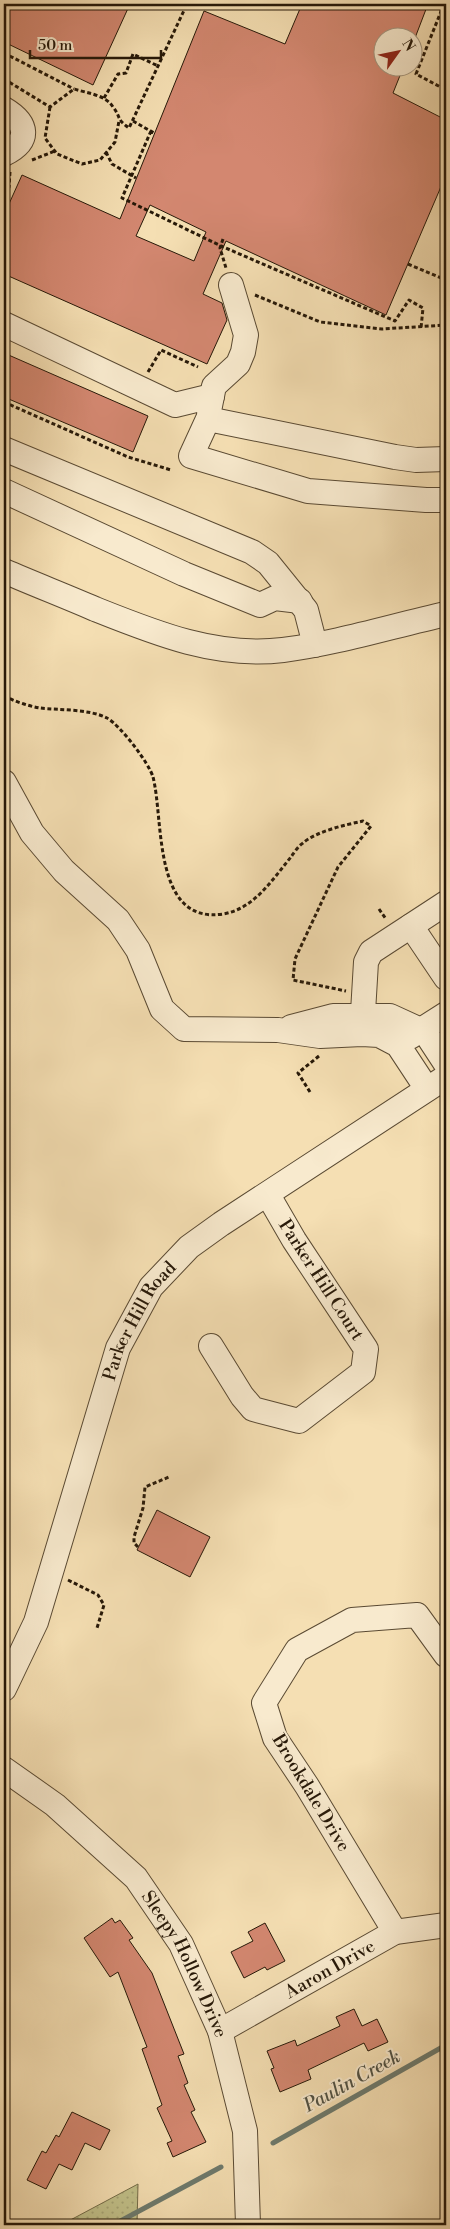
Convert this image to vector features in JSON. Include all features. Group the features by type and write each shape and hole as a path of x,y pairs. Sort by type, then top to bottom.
{"street":[{"path":"4,109 22,122 24,130 23,137 7,161"},
{"path":"231,285 246,335 243,352 238,364 214,386 210,408 191,456 308,491 446,500"},
{"path":"4,324 175,405 210,408 395,457 416,460 446,459"},
{"path":"4,449 252,552 268,563 300,601 306,610 315,645"},
{"path":"4,491 184,574 260,605 275,598 300,601"},
{"path":"4,571 162,636 205,646 247,651 281,650 315,645 446,614"},
{"path":"4,782 32,833 64,871 118,920 138,950 162,1009 184,1029 278,1030 320,1036 363,1013"},
{"path":"442,1079 398,1045 379,1035 363,1013 366,962 371,952 446,903"},
{"path":"411,926 446,978"},
{"path":"278,1030 334,1016 363,1013 390,1016 425,1032 442,1079"},
{"path":"398,1045 446,1014"},
{"name":"Parker Hill Road","path":"4,1689 36,1622 118,1348 152,1287 189,1247 442,1079"},
{"name":"Parker Hill Court","path":"211,1346 242,1396 253,1409 299,1421 363,1372 366,1350 294,1240 268,1195"},
{"name":"Brookdale Drive","path":"395,1932 308,1786 275,1738 264,1703 297,1650 352,1620 417,1615 446,1655"},
{"name":"Sleepy Hollow Drive","path":"4,1769 55,1805 136,1878 182,1944 220,2032 245,2131 248,2225"},
{"name":"Aaron Drive","path":"220,2032 395,1932 446,1925"}],"path":[{"path":"118,121 129,128 187,4"},
{"path":"444,4 416,74 446,90"},
{"path":"4,53 74,89 104,98 114,107 118,121 115,142 100,160 82,164 57,154 45,138 50,107 74,89"},
{"path":"104,98 118,74 126,73 133,54 158,66"},
{"path":"4,79 50,107"},
{"path":"133,121 152,132 122,198 221,246 395,321 409,300 422,308 421,328"},
{"path":"106,152 112,164 136,178"},
{"path":"4,201 9,187 7,161"},
{"path":"223,239 221,246 231,285 320,322 382,329 446,325"},
{"path":"408,264 446,280"},
{"path":"139,388 161,350 198,367"},
{"path":"4,402 128,456 171,470"},
{"path":"4,696 38,708 68,709 107,718 134,745 153,776 167,875 178,897 196,911 222,914 243,908 264,890 303,843 338,827 363,821 371,826 338,867 296,959 293,980 349,992 363,1013"},
{"path":"310,1092 298,1073 321,1054 320,1036"},
{"path":"138,1547 134,1542 134,1537 143,1508 146,1487 169,1478"},
{"path":"63,1578 98,1595 104,1605 97,1628"}],"shaded area":[{"path":"138,2184 137,2225 61,2225"}],"building":[{"path":"4,4 130,4 93,85 4,42"},
{"path":"302,4 428,4 419,28 372,28 372,78 399,78 393,93 446,120 446,175 386,315 226,241 203,294 222,303 227,320 207,364 4,274 4,215 22,175 120,219 204,11 285,44","holes":["150,205 206,232 194,261 136,236"]},
{"path":"4,353 148,416 133,452 4,397"},
{"path":"157,1510 210,1537 190,1577 137,1550"},
{"path":"112,1918 115,1923 120,1920 133,1938 129,1940 152,1973 184,2054 178,2056 188,2083 184,2085 195,2110 191,2112 206,2142 173,2157 167,2143 172,2141 157,2108 162,2105 142,2049 147,2047 118,1972 110,1977 84,1938"},
{"path":"265,1923 285,1961 267,1970 265,1967 244,1978 231,1952 253,1941 248,1932"},
{"path":"354,2009 362,2026 377,2019 388,2042 368,2051 364,2043 308,2070 311,2079 280,2092 271,2069 274,2068 267,2051 295,2040 297,2046 340,2026 336,2017"},
{"path":"72,2112 110,2130 100,2150 85,2143 72,2170 59,2164 46,2189 27,2180 42,2151 46,2153 56,2135 59,2137"}],"waterway":[{"name":"Paulin Creek","path":"273,2143 446,2045"},
{"name":"Paulin Creek","path":"113,2225 221,2167"}]}
